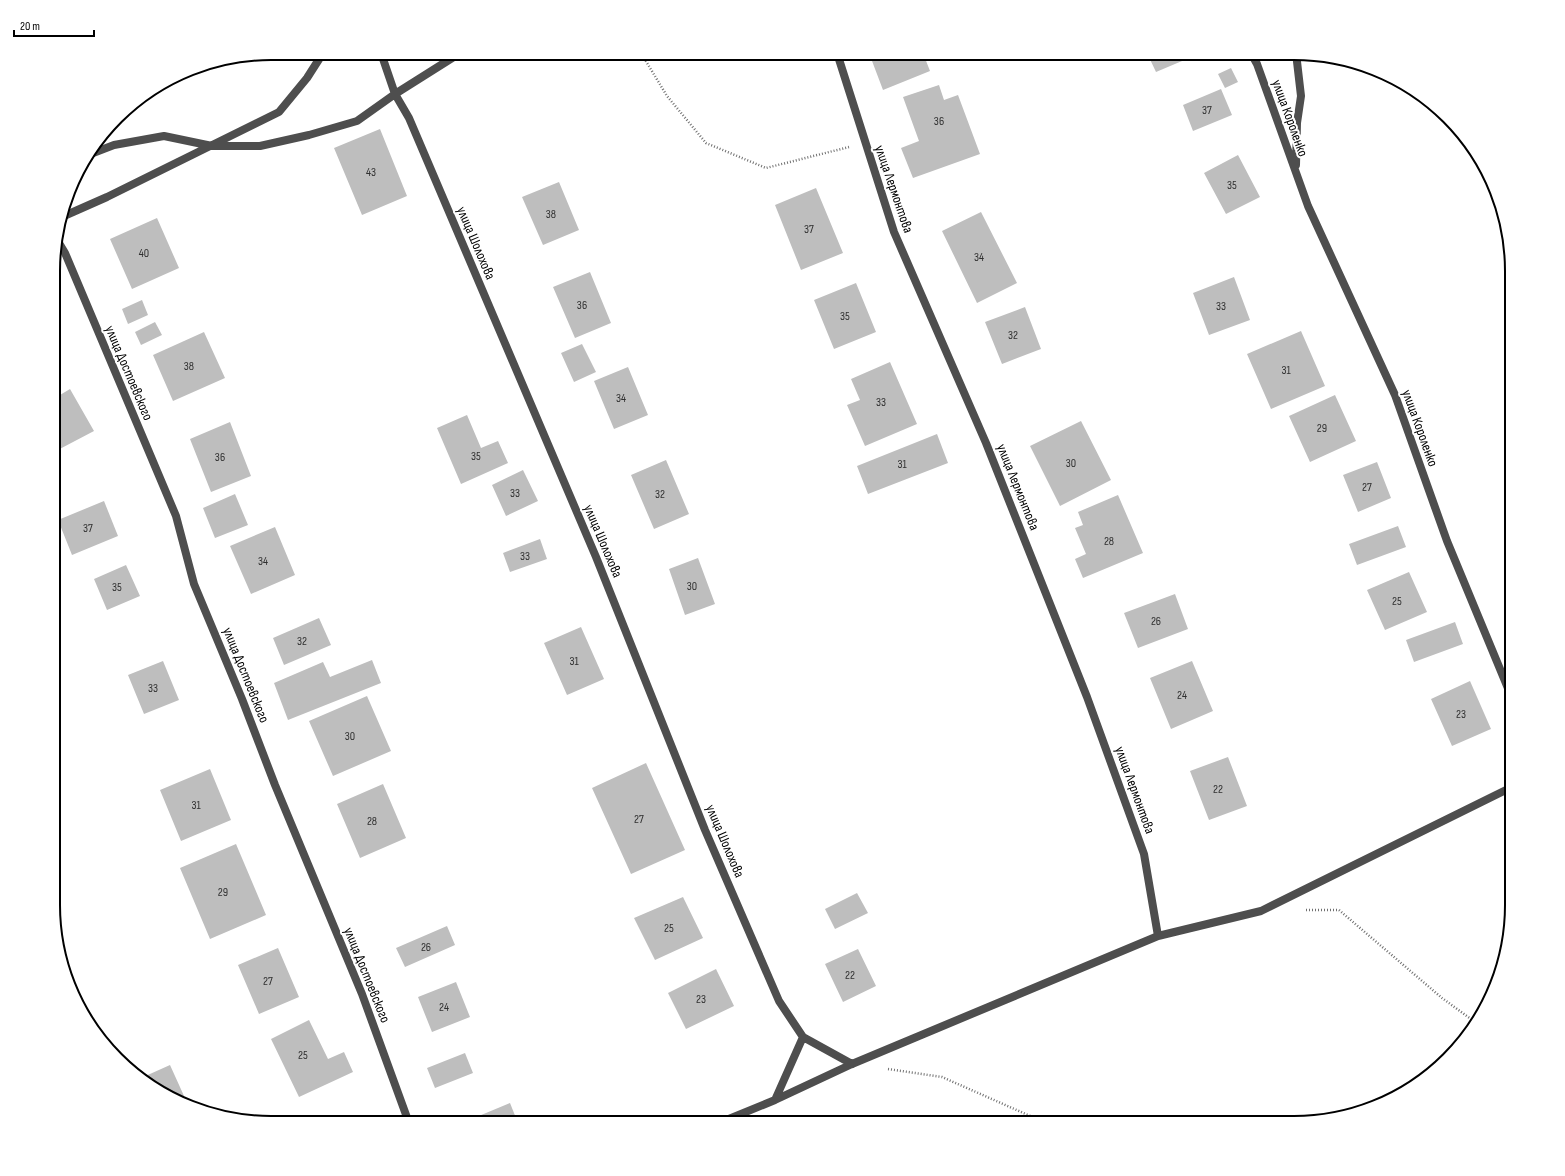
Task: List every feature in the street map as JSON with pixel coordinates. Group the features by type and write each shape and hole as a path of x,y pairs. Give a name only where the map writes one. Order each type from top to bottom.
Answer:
{"street":[{"path":"68,214 107,197 279,112 307,78 319,60"},
{"name":"улица Шолохова","path":"383,60 395,94 412,125 596,557 705,830 779,1001 803,1037"},
{"path":"98,151 114,145 164,136 212,146 260,146 309,135 357,121 395,94 449,60"},
{"name":"улица Лермонтова","path":"838,60 894,232 986,443 1090,704 1144,854 1158,936"},
{"name":"улица Короленко","path":"1255,60 1308,206 1394,395 1447,541 1505,681"},
{"name":"улица Короленко","path":"1295,170 1297,123 1301,96 1297,60"},
{"name":"улица Достоевского","path":"61,248 176,516 194,584 242,699 275,785 362,994 406,1116"},
{"path":"736,1116 775,1100 852,1064 1158,936 1261,911 1505,791"},
{"path":"775,1100 803,1037 852,1064"}],"path":[{"path":"645,60 667,96 706,143 766,168 865,143"},
{"path":"1300,910 1340,910 1442,998 1471,1019"},
{"path":"882,1068 942,1077 1030,1116"}],"building":[{"path":"872,60 926,60 930,71 883,90"},
{"path":"1150,60 1184,60 1156,72"},
{"path":"1231,68 1238,82 1225,88 1218,74"},
{"path":"939,85 944,100 958,95 980,154 913,178 901,148 919,141 903,97"},
{"path":"1221,89 1232,115 1193,131 1183,105"},
{"path":"380,129 407,196 362,215 334,148"},
{"path":"1238,155 1260,197 1226,214 1204,173"},
{"path":"559,182 579,230 543,245 522,197"},
{"path":"816,188 843,253 801,270 775,205"},
{"path":"981,212 1017,283 977,303 942,231"},
{"path":"157,218 179,268 132,289 110,239"},
{"path":"590,272 611,323 575,338 553,287"},
{"path":"1234,277 1250,320 1209,335 1193,293"},
{"path":"856,283 876,332 834,349 814,300"},
{"path":"142,300 148,315 128,324 122,309"},
{"path":"1025,307 1041,349 1002,364 985,322"},
{"path":"155,322 162,335 141,345 135,332"},
{"path":"1301,331 1325,386 1271,409 1247,354"},
{"path":"204,332 225,378 173,401 153,355"},
{"path":"582,344 596,372 574,382 561,353"},
{"path":"890,362 917,424 865,446 847,405 860,400 851,379"},
{"path":"628,367 648,415 614,429 594,381"},
{"path":"70,389 94,431 60,449 60,395"},
{"path":"1335,395 1356,441 1310,462 1289,416"},
{"path":"467,415 481,448 498,441 508,463 461,484 437,428"},
{"path":"1081,421 1111,480 1060,506 1030,446"},
{"path":"230,422 251,476 211,492 190,439"},
{"path":"937,434 948,463 868,494 857,466"},
{"path":"666,460 689,514 654,529 631,475"},
{"path":"1377,462 1391,498 1358,512 1343,475"},
{"path":"523,470 538,501 506,516 492,485"},
{"path":"235,494 248,525 215,538 203,508"},
{"path":"1118,495 1143,553 1083,578 1075,559 1086,554 1075,528 1083,525 1078,512"},
{"path":"104,501 118,536 72,555 60,525 60,519"},
{"path":"1398,526 1406,547 1357,565 1349,544"},
{"path":"275,527 295,575 251,594 230,546"},
{"path":"540,539 547,559 510,572 503,553"},
{"path":"698,558 715,604 685,615 669,569"},
{"path":"126,565 140,596 107,610 94,579"},
{"path":"1409,572 1427,612 1385,630 1367,590"},
{"path":"1175,594 1188,629 1138,648 1124,613"},
{"path":"319,618 331,645 284,665 273,638"},
{"path":"1455,622 1463,644 1414,662 1406,640"},
{"path":"581,627 604,679 567,695 544,643"},
{"path":"372,660 381,683 288,720 274,683 323,662 330,677"},
{"path":"163,661 179,700 144,714 128,675"},
{"path":"1192,661 1213,711 1171,729 1150,678"},
{"path":"1470,681 1491,729 1452,746 1431,699"},
{"path":"367,696 391,751 333,776 309,721"},
{"path":"1228,757 1247,806 1209,820 1190,771"},
{"path":"646,763 685,850 631,874 592,788"},
{"path":"210,769 231,820 181,841 160,790"},
{"path":"383,784 406,838 360,858 337,804"},
{"path":"236,844 266,915 210,939 180,868"},
{"path":"857,893 868,913 835,929 825,909"},
{"path":"683,897 703,938 655,960 634,918"},
{"path":"447,926 455,945 405,967 396,948"},
{"path":"278,948 299,997 259,1014 238,965"},
{"path":"858,949 876,986 843,1002 825,964"},
{"path":"716,969 734,1006 686,1029 668,993"},
{"path":"456,982 470,1017 432,1032 418,997"},
{"path":"309,1020 328,1059 344,1052 353,1072 299,1097 271,1039"},
{"path":"465,1053 473,1073 435,1088 427,1068"},
{"path":"170,1065 185,1097 166,1088 147,1075"},
{"path":"510,1103 515,1116 479,1116"}]}
